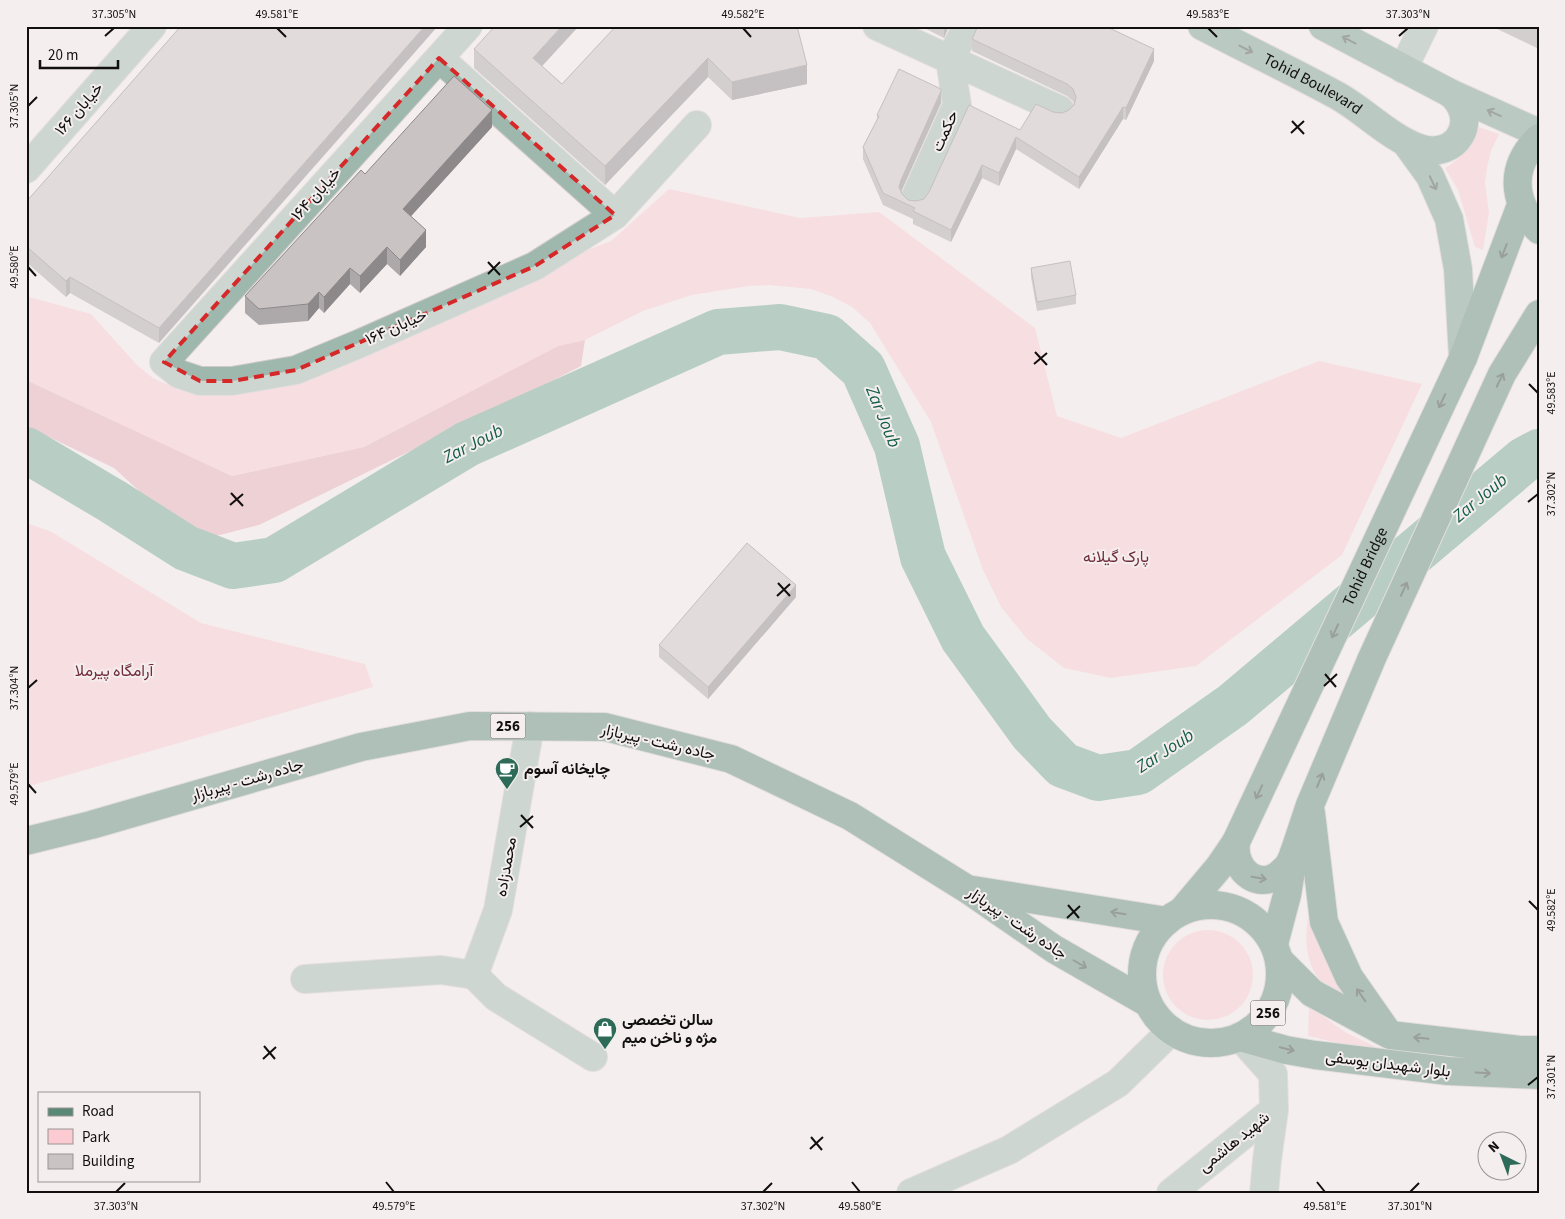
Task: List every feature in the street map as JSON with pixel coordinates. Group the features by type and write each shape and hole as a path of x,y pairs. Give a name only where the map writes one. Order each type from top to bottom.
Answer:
{"main road":[{"name":"Tohid Boulevard","path":"1202,26 1340,97 1413,146"},
{"path":"1323,26 1450,93 1539,133"},
{"path":"1413,146 1430,151 1439,151 1448,148 1461,134 1464,126 1462,107 1450,93"},
{"path":"1539,138 1522,159 1518,174 1517,190 1521,205 1528,219 1539,230"},
{"path":"1413,146 1430,176 1449,219 1458,269 1463,358"},
{"name":"Tohid Bridge","path":"1174,916 1219,867 1236,842 1463,358 1521,205"},
{"path":"1277,953 1294,853 1310,805 1383,633 1502,374 1539,314"},
{"name":"جاده رشت - پیربازار","path":"26,841 91,825 361,747 470,726 604,727 731,760 850,816 967,889 1054,949 1148,1003"},
{"path":"1310,805 1324,922 1349,977 1390,1035"},
{"path":"1236,842 1236,860 1246,874 1254,878 1270,879 1278,875 1285,870 1294,853"},
{"path":"967,889 1174,916"},
{"name":"256","path":"1217,904 1235,908 1251,917 1264,929 1277,953 1280,980 1276,998 1268,1013 1256,1027 1240,1036 1223,1042 1205,1043 1187,1039 1171,1031 1158,1019 1148,1003 1142,986 1142,968 1146,950 1154,934 1174,916 1199,905 1217,904"},
{"name":"بلوار شهیدان یوسفی","path":"1277,953 1312,993 1390,1035 1520,1050 1539,1050"},
{"name":"بلوار شهیدان یوسفی","path":"1240,1036 1286,1050 1324,1057 1448,1071 1539,1075"}],"street":[{"name":"خیابان ۱۶۶","path":"26,170 152,26"},
{"name":"۱۶۴ خیابان","path":"164,362 468,26"},
{"path":"877,26 1060,110"},
{"path":"950,60 967,26"},
{"path":"1403,69 1424,26"},
{"path":"439,58 615,215"},
{"name":"حکمت","path":"915,198 957,105 950,60"},
{"name":"خیابان ۱۶۴","path":"164,362 179,374 200,381 232,381 296,370 535,266 615,215 698,124"},
{"name":"محمدزاده","path":"474,975 498,910 530,726"},
{"path":"304,979 441,970 474,975 496,997 593,1057"},
{"path":"911,1193 1008,1150 1118,1083 1171,1031"},
{"path":"1240,1036 1273,1074 1274,1110 1264,1193"},
{"name":"شهید هاشمی","path":"1171,1193 1274,1110"}],"highlighted area":[{"path":"439,58 615,215 535,266 296,370 232,381 200,381 164,362"}],"green space":[{"path":"1479,127 1499,134 1491,151 1487,168 1485,183 1489,213 1483,250 1475,247 1458,190 1445,168 1466,151"},
{"name":"پارک گیلانه","path":"669,189 800,218 879,212 1035,328 1057,416 1121,438 1319,361 1422,384 1342,555 1196,666 1111,678 1064,668 1027,639 1001,607 983,570 931,422 870,323 852,307 833,297 811,289 769,285 749,286 692,295 643,311 585,340 558,346 364,447 232,476 26,380 26,296 91,314 137,365 153,378 175,388 216,390 611,241"},
{"name":"آرامگاه پیرملا","path":"26,523 50,531 201,623 365,664 373,687 26,787"},
{"path":"1309,913 1356,1006 1323,985 1317,976 1312,966 1307,946 1306,935"},
{"path":"1199,930 1217,930 1233,937 1246,950 1253,966 1253,984 1246,1000 1233,1013 1217,1020 1199,1020 1183,1013 1170,1000 1163,984 1163,966 1170,950 1183,937"},
{"path":"1309,1006 1345,1032 1395,1056 1308,1036"}],"shaded area":[{"path":"585,340 581,366 259,525 208,538 161,511 114,468 26,426 26,380 232,476 364,447 558,346"}],"building":[{"path":"181,26 425,26 159,328 70,277 66,281 26,246 26,202"},
{"path":"495,26 562,26 533,58 562,84 616,26 797,26 807,65 732,82 708,58 605,166 474,49"},
{"path":"978,26 1105,26 1154,49 1126,108 1123,107 1079,177 1016,137 999,173 982,165 951,230 913,211 915,208 883,193 863,147 879,116 877,115 899,69 941,89 901,180 899,187 902,194 908,200 924,199 929,192 969,105 1020,130 1036,104 1053,112 1062,113 1074,105 1076,97 1073,89 1067,84 972,39"},
{"path":"454,76 492,110 403,209 426,230 400,260 387,247 360,276 350,268 324,297 319,292 308,304 259,309 245,296 361,170 365,174"},
{"path":"1070,261 1076,295 1037,302 1031,268"},
{"path":"747,543 796,585 708,687 659,645"}],"waterway":[{"name":"Zar Joub","path":"26,450 186,548 233,566 274,560 467,444 718,332 780,327 827,337 863,369 897,446 923,557 963,638 1032,733 1063,765 1098,778 1138,772 1233,705 1524,460 1539,452"}],"place":[{"name":"چایخانه آسوم","path":"507,790"},
{"name":"سالن تخصصی مژه و ناخن میم","path":"605,1050"}]}
